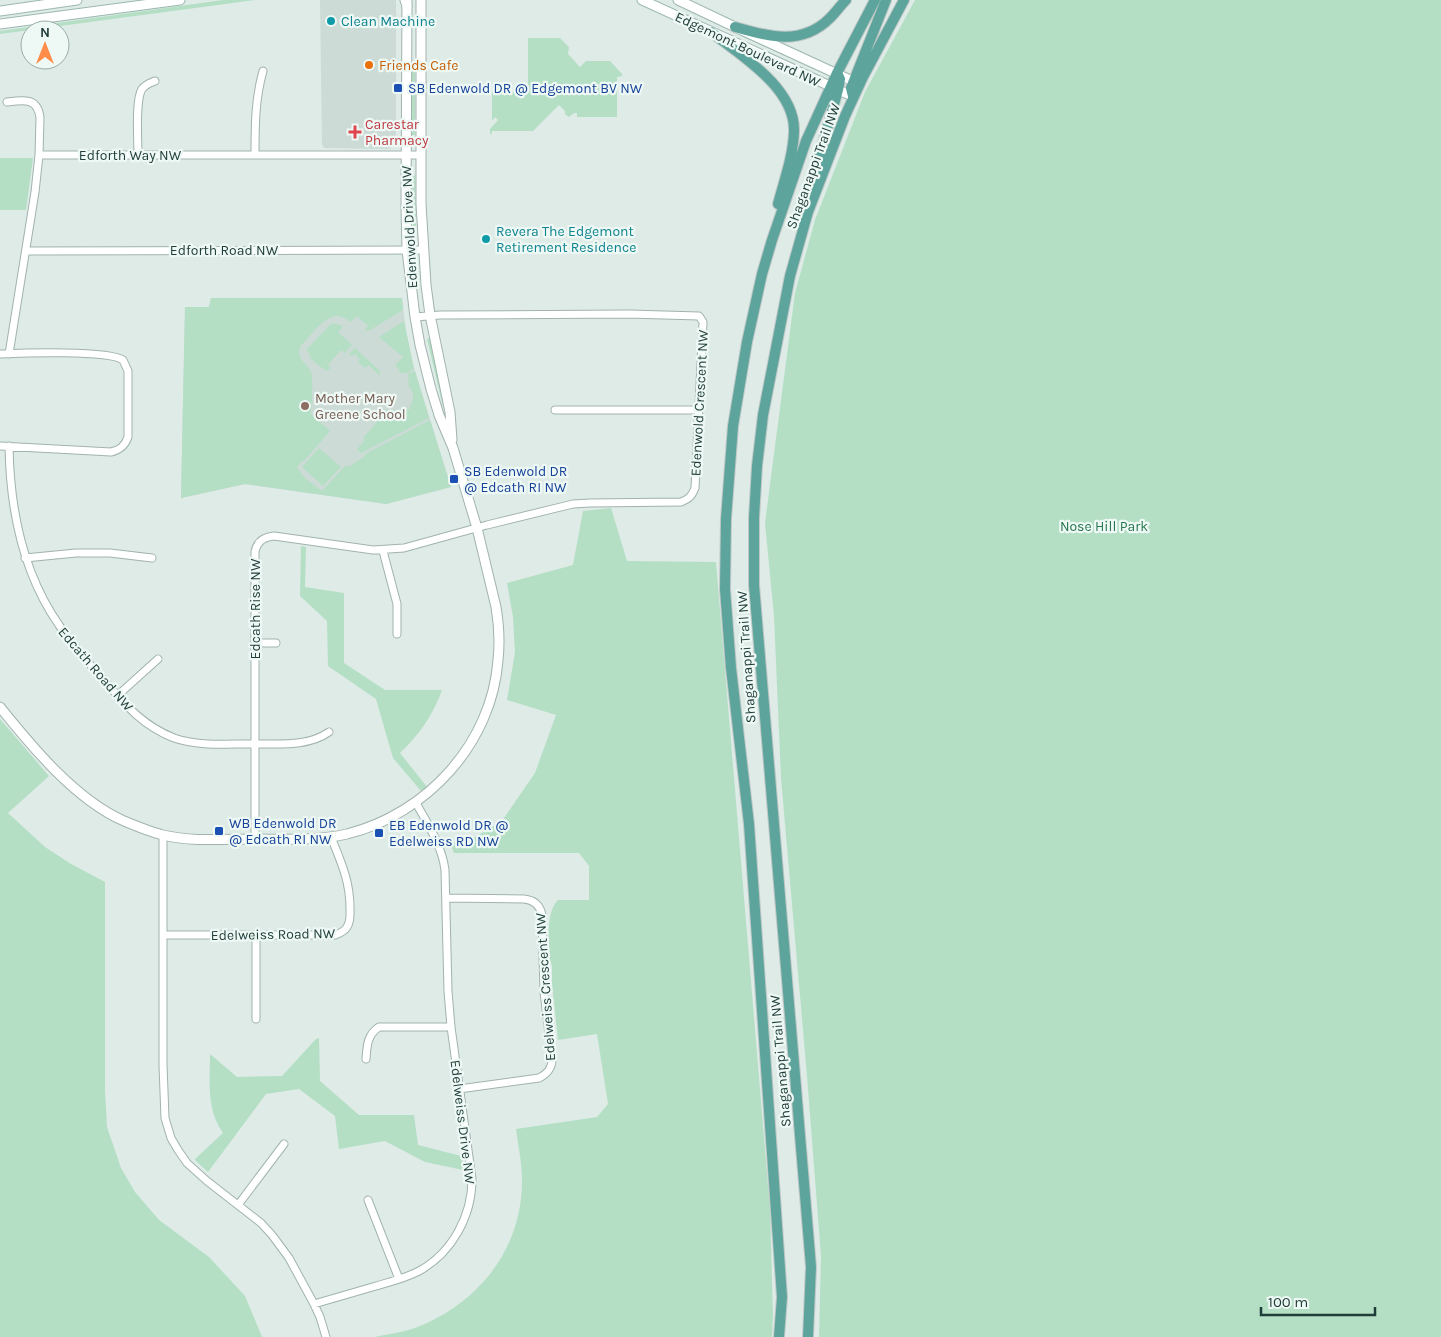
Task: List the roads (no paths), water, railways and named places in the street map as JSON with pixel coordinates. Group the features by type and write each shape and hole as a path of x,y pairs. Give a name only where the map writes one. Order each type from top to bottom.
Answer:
{"main road":[{"path":"735,28 766,36 786,37 800,35 814,29 829,19 846,0"},
{"name":"Shaganappi Trail NW","path":"779,1337 782,1297 749,824 731,668 725,589 726,519 733,426 746,342 762,274 806,141 834,88 837,73 875,0"},
{"path":"856,82 886,0"},
{"name":"Shaganappi Trail NW","path":"808,1337 812,1267 754,585 757,466 763,415 790,276 808,212 854,97 856,82 904,0"},
{"path":"711,32 773,83 784,96 792,112 794,130 792,150 770,231 772,240"},
{"path":"808,212 808,195 834,88"}],"street":[{"path":"0,11 77,0"},
{"path":"0,24 180,0"},
{"name":"Edenwold Drive NW","path":"421,0 421,204 423,250 430,315 450,412 453,448"},
{"name":"Edgemont Boulevard NW","path":"642,0 854,97"},
{"name":"Edgemont Boulevard NW","path":"678,0 735,28 856,82"},
{"name":"Edenwold Drive NW","path":"0,707 51,765 85,797 103,810 123,820 163,835 198,839 312,839 361,830 396,815 416,803 440,781 468,748 486,712 494,683 498,661 498,620 477,528 453,448 439,415 431,389 415,317 407,250 406,2"},
{"path":"255,155 255,106 262,71"},
{"path":"138,155 138,99 144,87 155,81"},
{"path":"7,102 24,100 32,102 40,112 39,155 35,192 9,354"},
{"name":"Edforth Way NW","path":"39,155 421,155"},
{"name":"Edforth Road NW","path":"26,251 423,250"},
{"name":"Edenwold Crescent NW","path":"415,317 430,315 630,314 699,316 703,322 695,488 692,495 681,502 590,502 573,504 477,528"},
{"path":"0,354 116,356 123,360 128,371 128,438 118,451 0,446"},
{"path":"555,410 698,410"},
{"name":"Edcath Road NW","path":"9,446 11,490 18,534 25,558 40,592 58,624 77,650 117,696 141,720 152,728 174,738 199,743 301,743 322,737 329,732"},
{"name":"Edcath Rise NW","path":"255,839 256,547 262,539 274,536 383,551 404,548 477,528"},
{"path":"383,551 397,604 397,634"},
{"path":"25,558 56,554 110,553 152,558"},
{"path":"256,643 276,643"},
{"path":"117,696 158,659"},
{"name":"Edelweiss Drive NW","path":"314,1304 418,1272 437,1258 458,1233 471,1200 472,1179 451,1027 444,859 416,803"},
{"path":"163,835 163,1065 165,1118 171,1138 187,1162 207,1181 261,1223 281,1246 314,1304 326,1337"},
{"name":"Edelweiss Road NW","path":"163,935 334,935 342,932 348,926 350,916 350,892 331,837"},
{"name":"Edelweiss Crescent NW","path":"446,898 530,900 538,906 542,915 544,992 552,1065 549,1071 539,1078 460,1089"},
{"path":"256,935 256,1019"},
{"path":"366,1059 368,1038 371,1033 380,1027 451,1027"},
{"path":"238,1205 284,1144"},
{"path":"368,1200 399,1279"}],"place":[{"name":"Clean Machine","path":"331,21"},
{"name":"Friends Cafe","path":"369,65"},
{"name":"SB Edenwold DR @ Edgemont BV NW","path":"398,88"},
{"name":"Carestar Pharmacy","path":"355,132"},
{"name":"Revera The Edgemont Retirement Residence","path":"486,239"},
{"name":"Mother Mary Greene School","path":"305,406"},
{"name":"SB Edenwold DR @ Edcath RI NW","path":"454,479"},
{"name":"WB Edenwold DR @ Edcath RI NW","path":"219,831"},
{"name":"EB Edenwold DR @ Edelweiss RD NW","path":"379,833"}],"park label":[{"name":"Nose Hill Park","path":"1104,526"}]}
